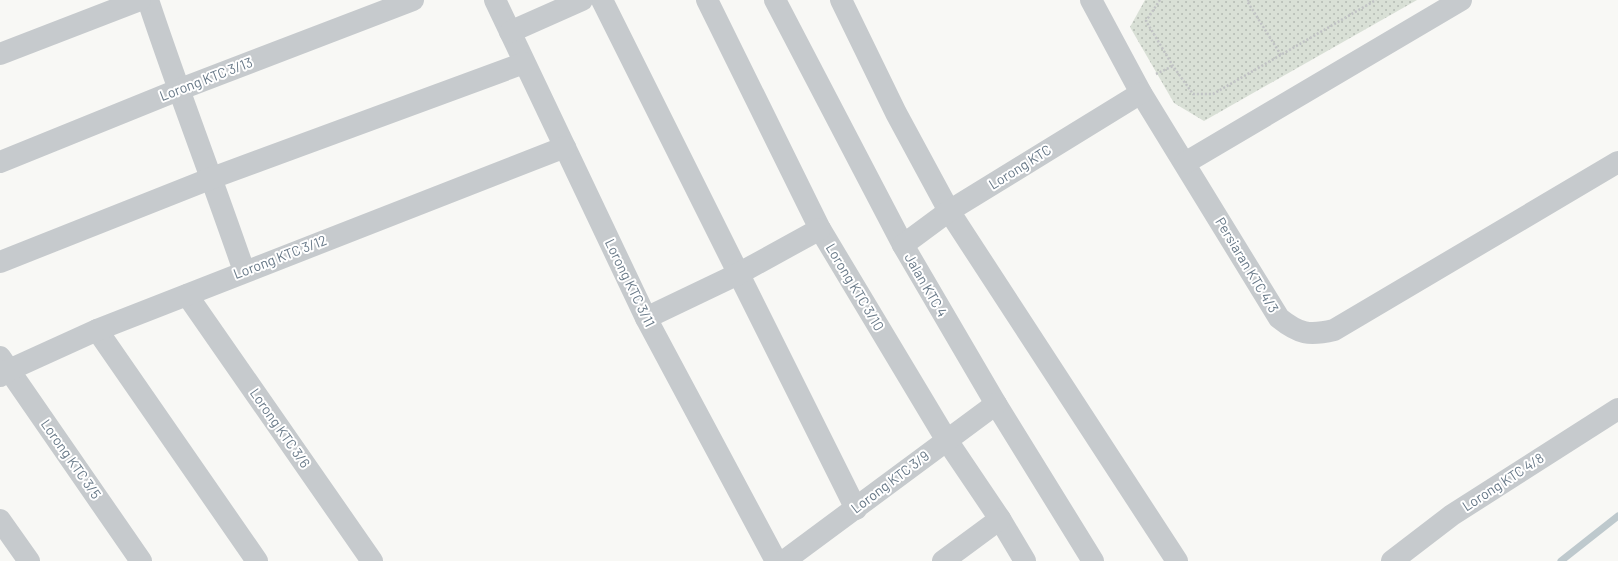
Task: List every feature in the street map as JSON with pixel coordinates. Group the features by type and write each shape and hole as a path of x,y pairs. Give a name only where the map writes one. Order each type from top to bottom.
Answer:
{"street":[{"path":"0,54 140,0"},
{"path":"148,0 178,90 212,178 244,271"},
{"name":"Lorong KTC 3/13","path":"0,162 178,90 413,0"},
{"name":"Lorong KTC 3/11","path":"495,0 646,318 776,561"},
{"path":"510,32 582,0"},
{"path":"602,0 856,509"},
{"name":"Lorong KTC 3/10","path":"707,0 820,229 946,439 1000,519 1025,561"},
{"name":"Jalan KTC 4","path":"776,0 902,245 996,404 1093,561"},
{"path":"841,0 896,113 949,211 1178,561"},
{"path":"1185,163 1461,0"},
{"name":"Persiaran KTC 4/3","path":"1096,2 1141,93 1279,318 1294,329 1317,334 1334,330 1618,162"},
{"path":"0,262 212,178 524,62"},
{"name":"Lorong KTC","path":"902,245 949,211 1141,93"},
{"name":"Lorong KTC 3/12","path":"3,368 244,271 565,147"},
{"path":"646,318 738,274 820,229"},
{"name":"Lorong KTC 3/6","path":"187,295 372,561"},
{"path":"97,330 258,561"},
{"name":"Lorong KTC 3/5","path":"3,368 141,561"},
{"name":"Lorong KTC 3/9","path":"784,561 856,509 946,439 996,404"},
{"name":"Lorong KTC 4/8","path":"1392,561 1452,515 1618,409"},
{"path":"943,561 1000,519"},
{"path":"0,520 29,561"}],"path":[{"path":"1160,0 1146,21 1173,66 1193,94 1213,94 1376,0"},
{"path":"1249,0 1247,1 1281,55"}],"shaded area":[{"path":"1145,0 1417,0 1204,121 1174,103 1130,27"}],"waterway":[{"path":"1561,561 1618,516"}]}
